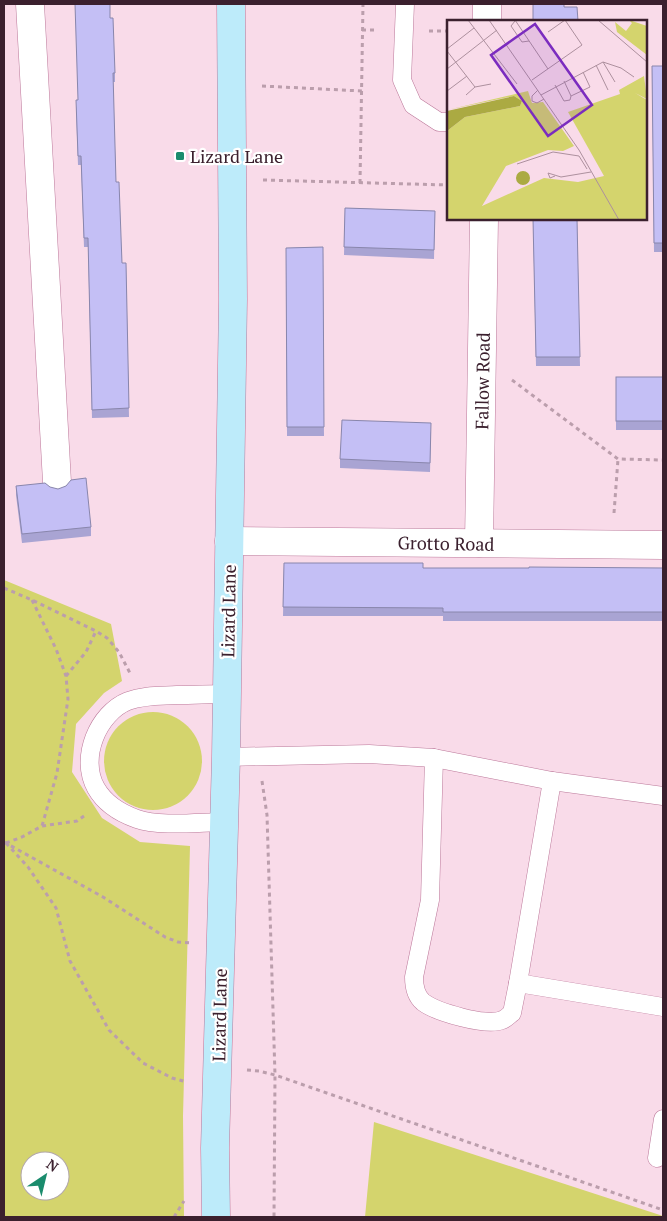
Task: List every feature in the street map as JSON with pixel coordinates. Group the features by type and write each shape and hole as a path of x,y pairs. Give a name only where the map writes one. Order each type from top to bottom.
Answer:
{"street":[{"path":"30,4 57,482"},
{"name":"Lizard Lane","path":"216,1217 233,299 231,4"},
{"path":"487,4 487,20"},
{"name":"Fallow Road","path":"479,543 484,220"},
{"name":"Grotto Road","path":"229,540 663,545"}],"lane":[{"path":"405,4 402,80 413,105 439,122 447,122"},
{"path":"224,822 159,823 139,820 118,811 104,800 95,786 90,771 90,753 95,736 103,721 115,708 128,701 142,697 227,694"},
{"path":"226,757 369,754 434,758 552,781 663,796"},
{"path":"434,758 430,900 414,977 414,986 422,1001 435,1008 481,1022 502,1020 512,1013 552,781"},
{"path":"518,983 663,1007"},
{"path":"657,1158 663,1119"}],"path":[{"path":"360,183 363,4"},
{"path":"232,84 362,91"},
{"path":"233,179 447,185"},
{"path":"482,357 618,458 663,460"},
{"path":"612,545 618,458"},
{"path":"4,588 96,630 107,638 119,652 142,697"},
{"path":"32,600 56,649 66,676 68,699 57,773 42,826"},
{"path":"66,676 86,652 96,630"},
{"path":"258,756 267,816 275,1075 274,1217"},
{"path":"5,842 22,837 42,826 77,821 104,800"},
{"path":"5,842 103,897 165,938 178,942 221,945"},
{"path":"5,842 28,867 56,908 70,961 109,1030 143,1063 172,1078 217,1091"},
{"path":"275,1075 663,1210"}],"shaded area":[{"path":"4,580 111,624 122,681 104,693 76,724 72,772 102,818 140,842 190,846 183,1116 184,1217 4,1217"},
{"path":"153,712 172,716 187,727 198,742 202,761 198,780 187,795 172,806 153,810 134,806 119,795 108,780 104,761 108,742 119,727 134,716"},
{"path":"374,1122 663,1216 663,1217 365,1217"}],"building":[{"path":"75,4 110,4 110,18 113,18 116,182 119,182 122,263 126,263 129,408 92,410 88,238 84,238 81,156 78,156"},
{"path":"533,4 564,4 564,7 577,7 578,20 533,20"},
{"path":"652,66 663,66 663,243 654,243"},
{"path":"345,208 435,211 434,250 344,247"},
{"path":"533,220 577,220 580,357 536,357"},
{"path":"323,247 324,427 287,427 286,248"},
{"path":"616,377 663,377 663,421 616,421"},
{"path":"342,420 431,423 430,463 340,459"},
{"path":"86,478 91,527 22,534 16,486 45,483 50,487 58,489 66,486 71,480"},
{"path":"284,563 423,563 423,568 663,568 663,612 443,612 443,608 283,607"}],"place":[{"name":"Lizard Lane","path":"180,156"}]}
